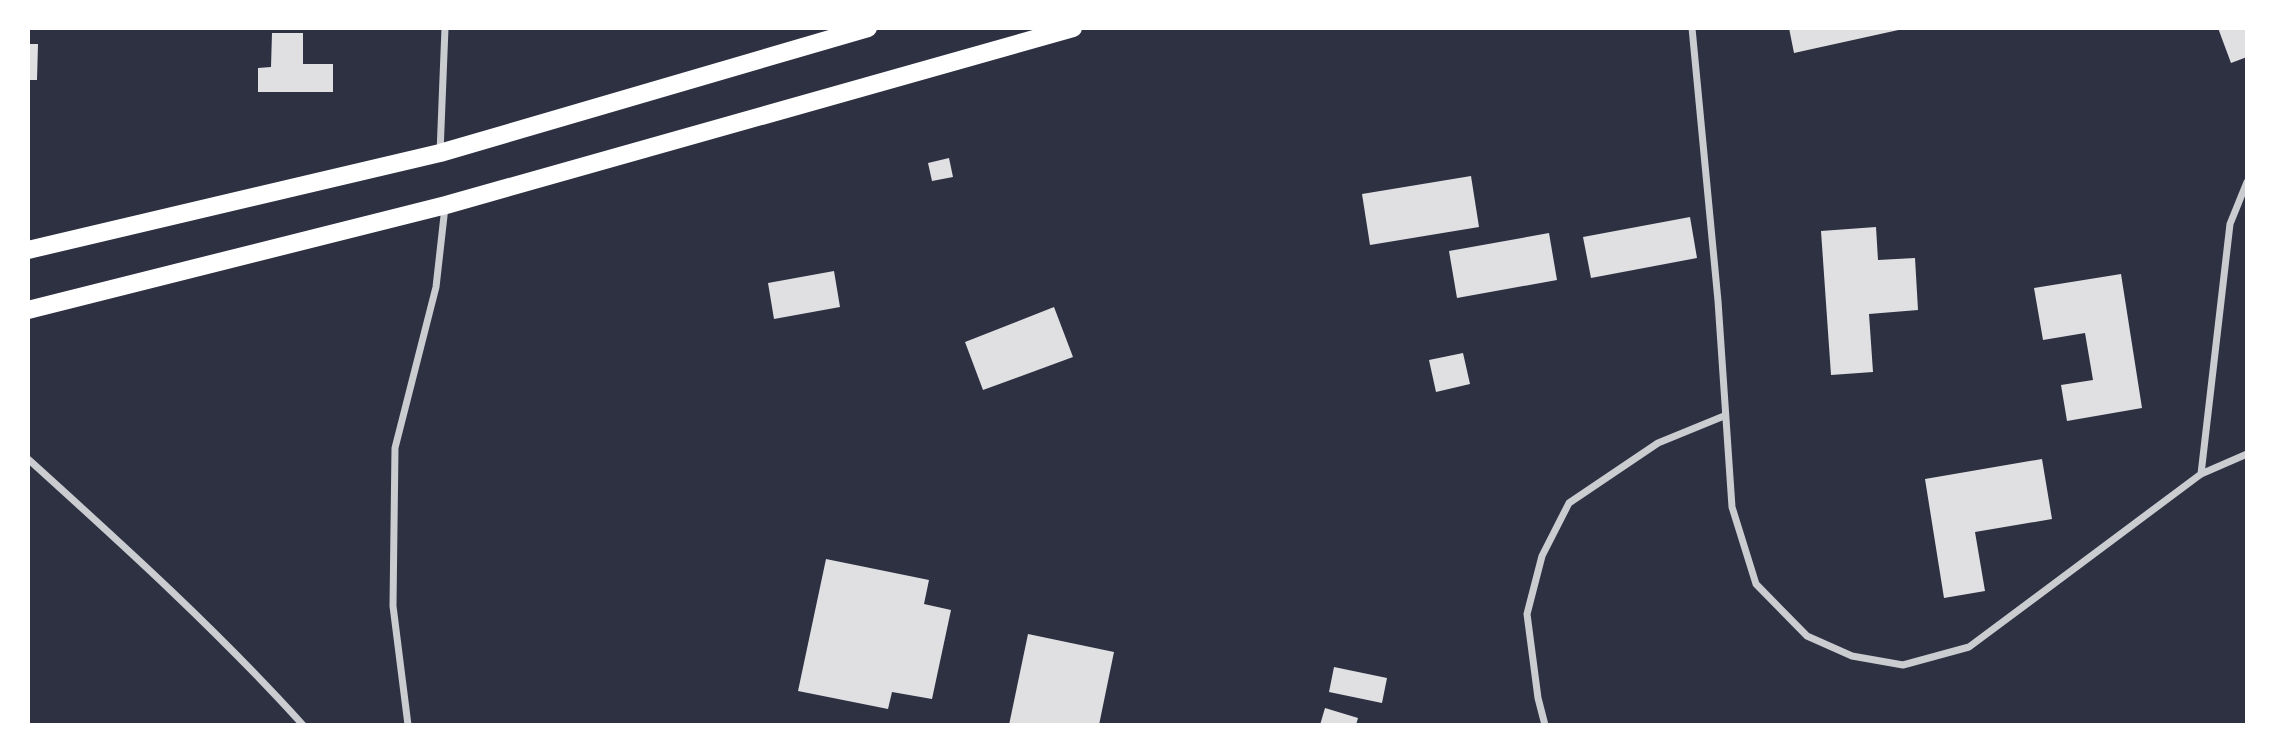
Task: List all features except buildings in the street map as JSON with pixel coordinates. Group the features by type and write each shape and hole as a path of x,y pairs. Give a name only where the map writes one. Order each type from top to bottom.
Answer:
{"main road":[{"path":"28,250 440,153 868,28"},
{"path":"28,310 446,205 1073,28"}],"street":[{"path":"440,153 445,28"},
{"path":"1692,28 1717,301 1732,507 1756,584 1807,636 1852,656 1903,666 1969,647 2201,474 2247,454"},
{"path":"2201,474 2230,225 2247,182"},
{"path":"408,725 393,606 395,448 436,287 446,205"},
{"path":"1545,725 1538,698 1527,614 1542,556 1569,503 1658,443 1724,415"},
{"path":"28,459 153,572 244,660 303,725"}]}
